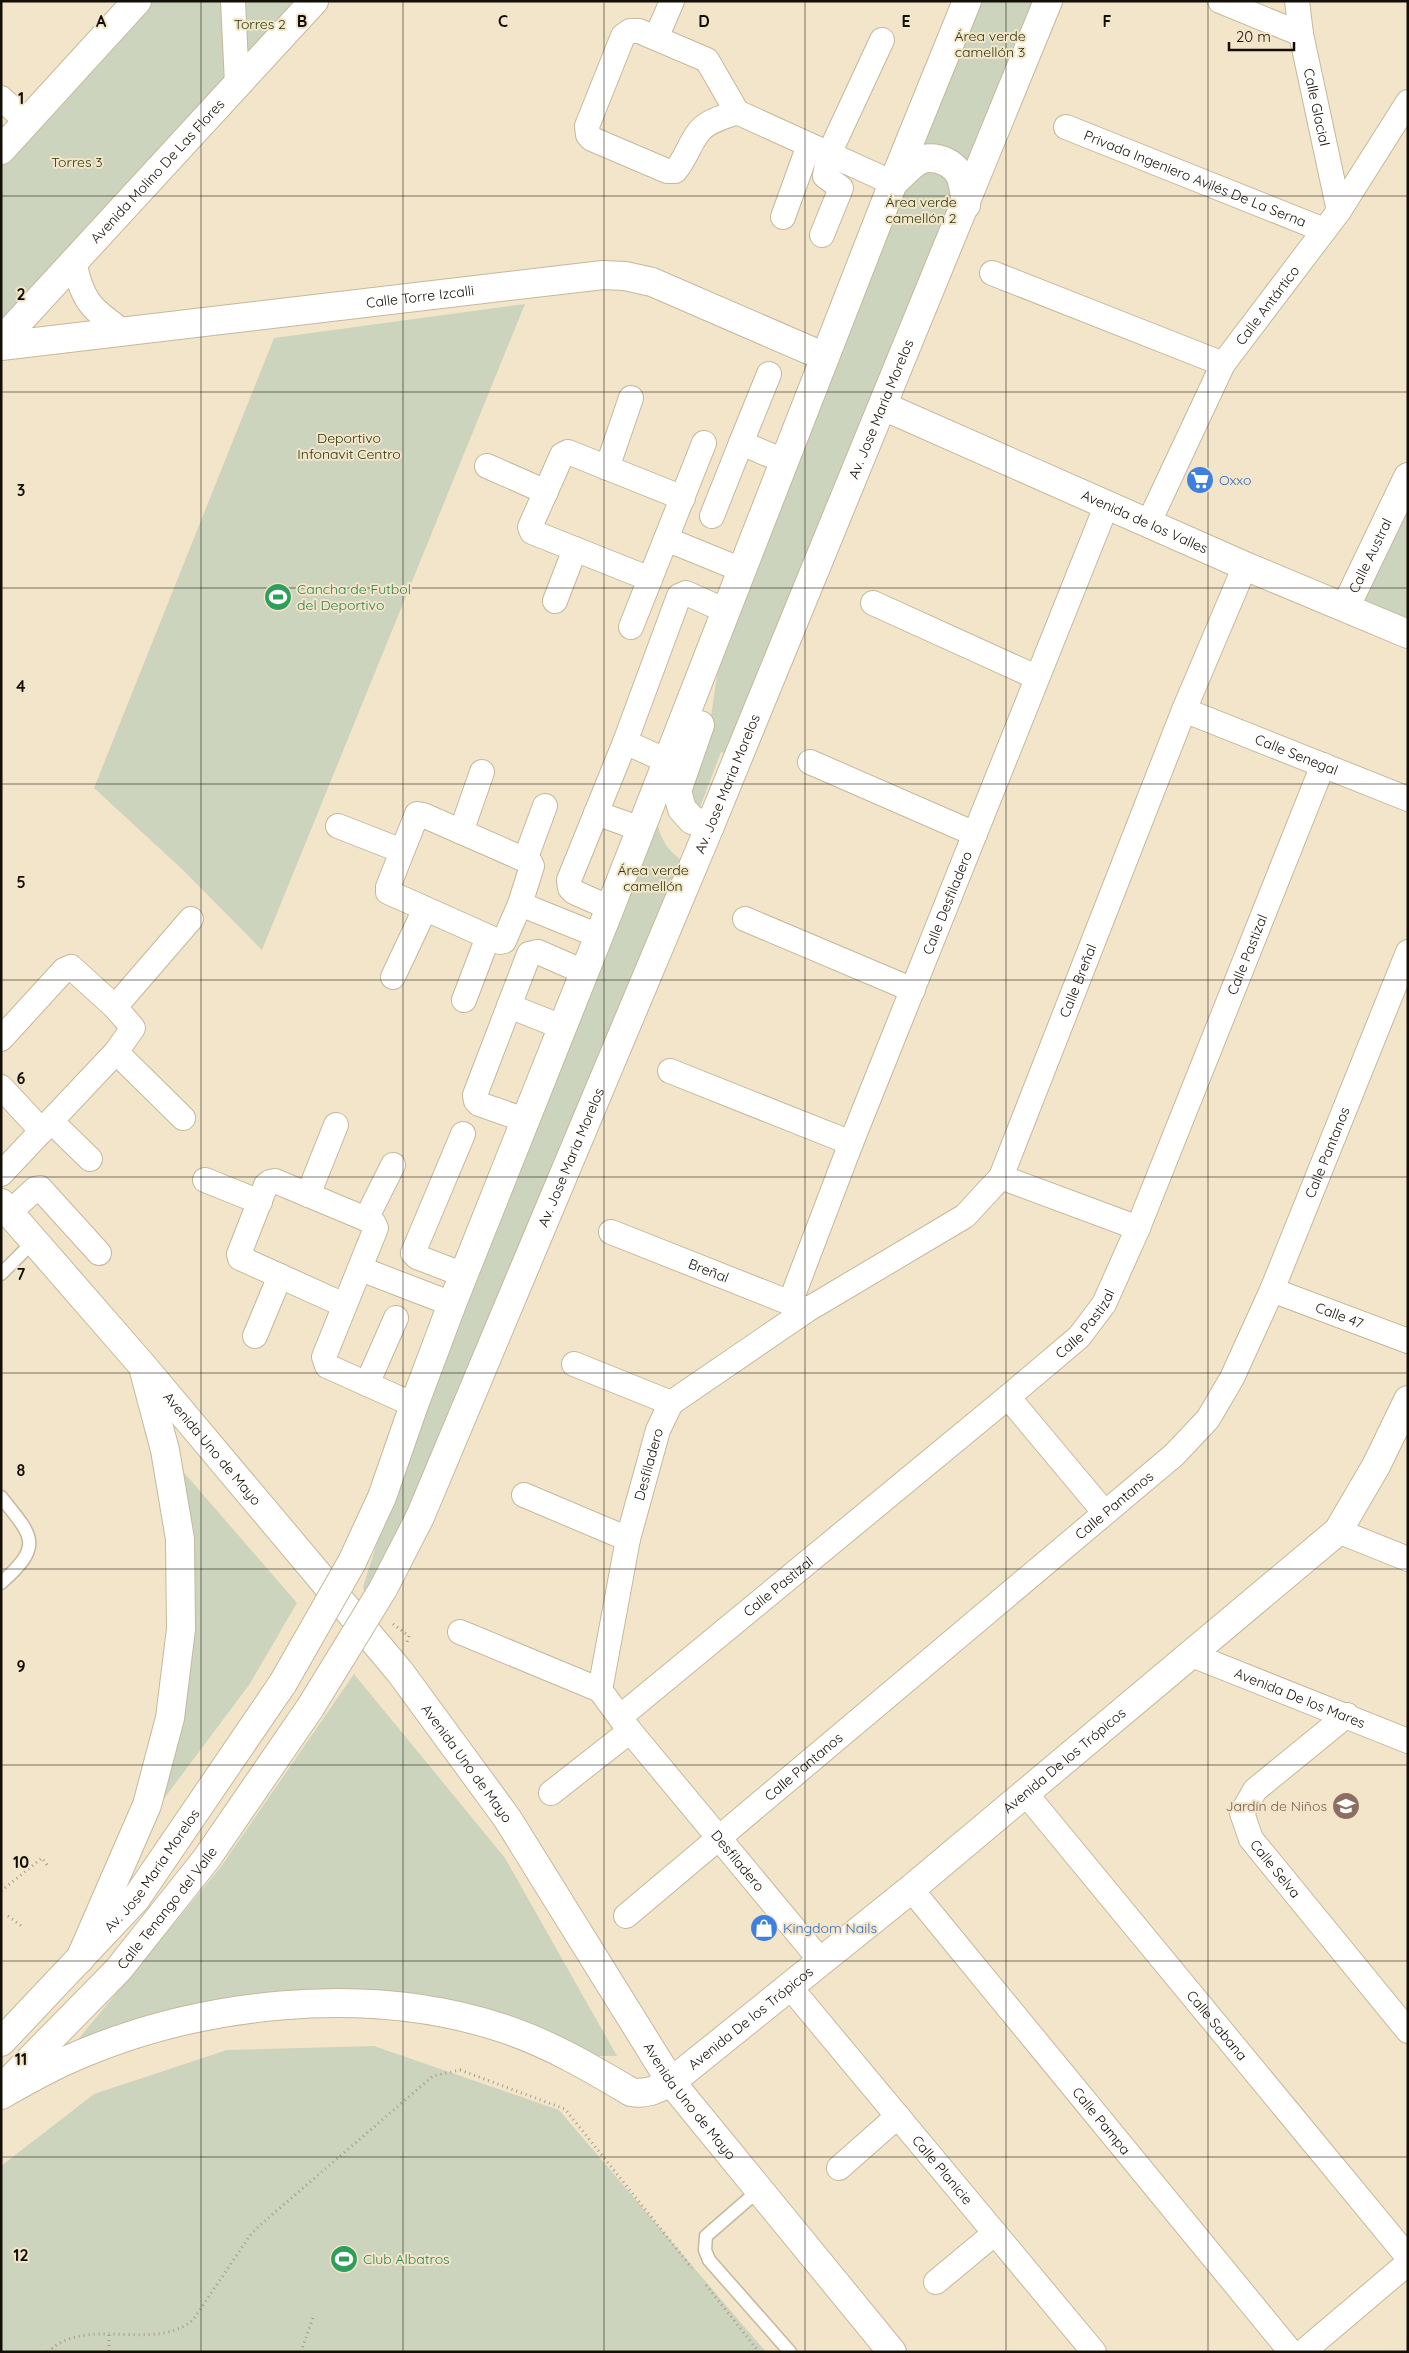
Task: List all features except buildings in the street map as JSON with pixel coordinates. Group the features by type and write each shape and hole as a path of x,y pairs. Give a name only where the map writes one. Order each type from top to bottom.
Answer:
{"main road":[{"path":"1,150 137,1"},
{"name":"Avenida Molino De Las Flores","path":"1,341 314,1"},
{"path":"414,1405 452,1304 641,830 893,183 967,1"},
{"name":"Av. Jose Maria Morelos","path":"310,1708 383,1589 424,1508 710,826 1048,1"},
{"path":"893,183 916,162 932,157 943,160 953,167 962,179 966,205"},
{"name":"Calle Torre Izcalli","path":"1,346 610,276 625,276 652,282 825,357"},
{"name":"Avenida de los Valles","path":"883,406 1245,566 1346,606 1408,634"},
{"name":"Calle Austral","path":"1346,606 1408,477"},
{"path":"708,655 706,709 677,791 682,808 692,820 710,826"},
{"name":"Avenida Uno de Mayo","path":"4,1209 142,1365 400,1672 508,1818 671,2082 892,2352"},
{"path":"80,1959 147,1805 170,1718 181,1629 180,1539 165,1450 142,1365"},
{"name":"Avenida De los Trópicos","path":"1,2094 65,2061 139,2034 177,2024 267,2008 344,2003 409,2007 457,2016 502,2028 561,2052 631,2092 642,2094 653,2091 671,2082 911,1889 1338,1531 1376,1466 1408,1400"},
{"name":"Av. Jose Maria Morelos","path":"1,2042 135,1900 283,1683 352,1562 382,1497 414,1405"},
{"name":"Calle Tenango del Valle","path":"1,2089 124,1963 207,1858 310,1708"}],"street":[{"path":"233,1 237,84"},
{"path":"656,38 672,1"},
{"path":"1220,1 1302,34"},
{"name":"Calle Glacial","path":"1297,1 1302,34 1339,211"},
{"path":"737,112 712,121 699,131 680,165 674,171 667,171 592,139 588,135 587,126 623,36 630,30 639,31 708,60 737,112 893,183"},
{"path":"783,217 819,149 882,40"},
{"path":"1,98 27,122"},
{"name":"Calle Antártico","path":"1149,522 1223,364 1339,211 1408,102"},
{"name":"Privada Ingeniero Avilés De La Serna","path":"1066,127 1324,230"},
{"path":"819,149 825,176 841,188 822,235"},
{"path":"74,261 79,286 87,301 99,315 124,332"},
{"path":"992,273 1223,364"},
{"path":"712,516 769,374"},
{"path":"607,468 631,398"},
{"path":"631,627 704,443"},
{"path":"741,443 784,461"},
{"path":"650,579 530,530 565,452 683,498"},
{"path":"487,466 546,492"},
{"name":"Calle Desfiladero","path":"799,1307 851,1143 914,990 1036,677 1107,504"},
{"path":"666,539 742,570"},
{"path":"555,601 576,549"},
{"name":"Calle Breñal","path":"799,1307 965,1216 1001,1177 1184,710 1245,566"},
{"path":"610,908 570,888 570,880 625,742 679,596 686,593 726,610"},
{"path":"873,603 1036,677"},
{"name":"Calle Senegal","path":"1184,710 1408,800"},
{"path":"625,742 667,761"},
{"path":"810,762 975,834"},
{"name":"Calle Pastizal","path":"551,1793 625,1724 1078,1337 1104,1304 1138,1228 1323,765"},
{"path":"461,832 482,772"},
{"path":"525,860 545,806"},
{"path":"596,813 641,830"},
{"path":"417,814 525,860 532,866 507,938 500,942 388,892 402,851 417,814"},
{"path":"338,826 402,851"},
{"path":"520,904 599,936"},
{"path":"393,977 425,910"},
{"path":"745,919 914,990"},
{"path":"115,1007 191,920"},
{"path":"464,1000 488,937"},
{"path":"525,1120 479,1104 476,1101 475,1095 529,954 538,952 584,972"},
{"name":"Calle Pantanos","path":"626,1916 1174,1455 1208,1419 1232,1378 1272,1290 1408,952"},
{"path":"1,1039 64,970 71,967 115,1007 133,1028 116,1052 1,1174"},
{"path":"509,1006 562,1027"},
{"path":"116,1052 183,1118"},
{"path":"670,1071 851,1143"},
{"path":"1,1087 46,1126 90,1160"},
{"path":"308,1195 336,1125"},
{"path":"463,1134 413,1253 417,1257 464,1276"},
{"path":"366,1219 393,1165"},
{"path":"1001,1177 1138,1228"},
{"path":"205,1180 260,1202"},
{"path":"344,1305 240,1258 239,1254 266,1185 270,1182 275,1182 373,1222 376,1232 344,1305 324,1357 325,1363 327,1366 414,1405"},
{"path":"4,1209 35,1189 40,1188 99,1253"},
{"name":"Breñal","path":"611,1232 799,1307"},
{"path":"361,1269 452,1304"},
{"path":"256,1336 280,1276"},
{"name":"Calle 47","path":"1272,1290 1408,1341"},
{"name":"Desfiladero","path":"799,1307 671,1403 658,1430 628,1539 600,1690 625,1724 720,1836 821,1961"},
{"path":"367,1384 396,1318"},
{"path":"574,1364 671,1403"},
{"path":"1008,1397 1105,1513"},
{"path":"524,1494 628,1539"},
{"path":"1338,1531 1408,1559"},
{"path":"460,1632 600,1690"},
{"name":"Avenida De los Mares","path":"1192,1655 1408,1740"},
{"name":"Calle Selva","path":"1347,1715 1254,1790 1242,1813 1252,1839 1408,2031"},
{"name":"Calle Sabana","path":"1026,1794 1408,2258"},
{"name":"Calle Pampa","path":"911,1889 1291,2352"},
{"name":"Calle Planicie","path":"790,1987 995,2233 1087,2349"},
{"path":"839,2168 898,2116"},
{"path":"936,2282 995,2233"},
{"path":"1303,2352 1408,2263"}],"lane":[{"path":"1,1274 34,1241"},
{"path":"1,1497 26,1529 30,1544 27,1556 1,1583"},
{"path":"760,2190 706,2236 705,2250 709,2260 790,2352"}],"path":[{"path":"390,1621 409,1636 400,1672"},
{"path":"1,1891 42,1858 47,1865"},
{"path":"8,1916 23,1927"},
{"path":"48,2352 64,2341 89,2335 159,2334 183,2328 193,2320 251,2234 259,2226 433,2076 460,2070 565,2109 696,2273"},
{"path":"703,2281 758,2352"},
{"path":"301,2352 314,2315"},
{"path":"108,2335 109,2352"}],"green space":[{"name":"Torres 3","path":"141,1 231,1 233,83 1,337 1,154"},
{"name":"Torres 2","path":"236,1 311,1 239,78"},
{"name":"Área verde camellón 3","path":"971,1 1046,1 966,182 919,156"},
{"name":"Área verde camellón 2","path":"931,157 963,186 732,756 721,752 699,810 690,806 690,773 711,716 721,649 892,195"},
{"name":"Deportivo Infonavit Centro","path":"525,304 262,950 184,871 94,788 274,338"},
{"path":"1408,482 1408,631 1349,605"},
{"name":"Área verde camellón","path":"657,819 660,833 666,844 685,863 430,1476 365,1595 363,1587 394,1490 487,1230"},
{"path":"174,1461 297,1603 249,1685 148,1820 177,1712"},
{"path":"354,1674 505,1858 617,2056 586,2056 436,2000 75,2043 220,1868"},
{"name":"Club Albatros","path":"374,2046 559,2110 766,2352 1,2352 1,2166 94,2094 227,2050"}],"place":[{"name":"Oxxo","path":"1200,480"},
{"name":"Cancha de Futbol del Deportivo","path":"278,597"},
{"name":"Jardín de Niños","path":"1346,1806"},
{"name":"Kingdom Nails","path":"764,1928"},
{"name":"Club Albatros","path":"344,2259"}]}
